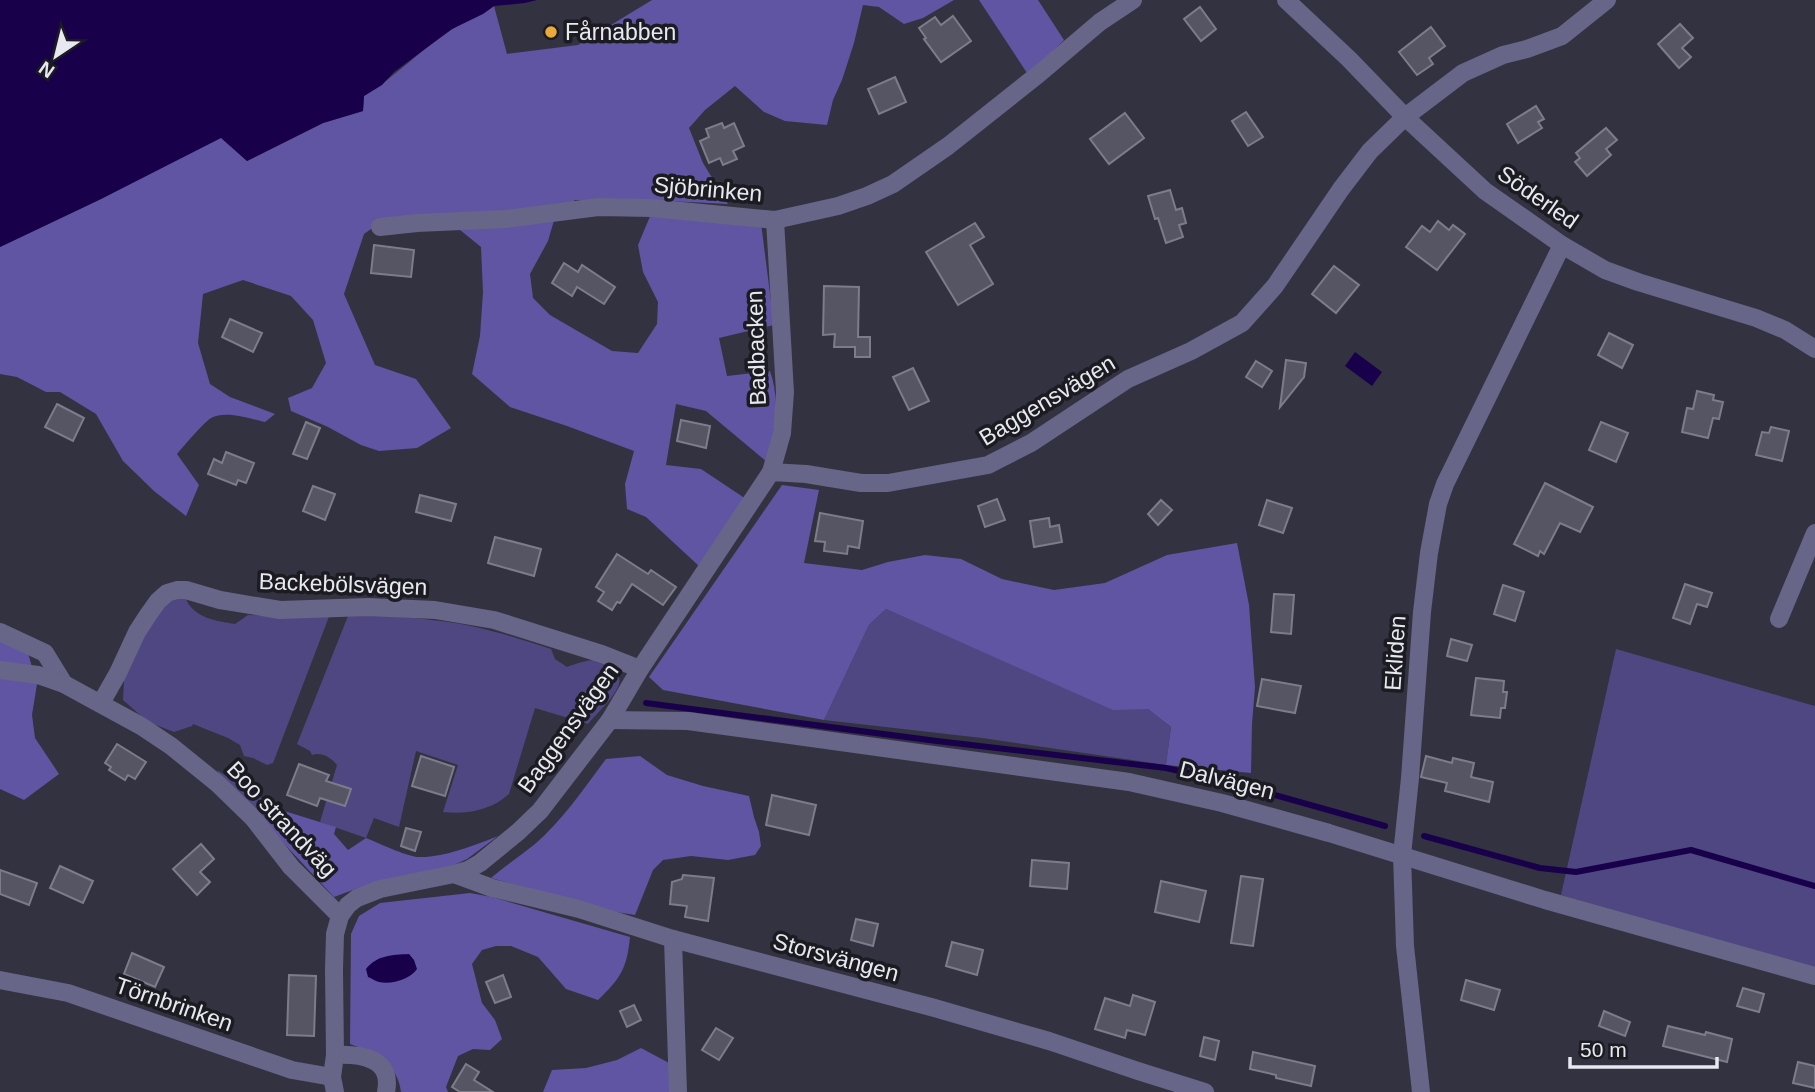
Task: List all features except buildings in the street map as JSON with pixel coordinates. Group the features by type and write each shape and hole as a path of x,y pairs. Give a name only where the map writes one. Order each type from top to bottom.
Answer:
{"street":[{"name":"Sjöbrinken","path":"380,228 417,223 506,219 598,207 651,208 775,220 838,205 893,184 947,146 1100,22 1133,0"},
{"name":"Söderled","path":"1286,0 1485,191 1562,245 1605,270 1756,318 1785,330 1815,349"},
{"name":"Baggensvägen","path":"340,916 357,898 380,888 468,870 519,832 540,811 610,720 771,472 806,474 861,483 888,483 988,465 1031,443 1128,379 1191,351 1242,323 1275,286 1341,188 1370,151 1405,117 1463,73 1503,55 1562,36 1607,0"},
{"name":"Badbacken","path":"771,472 782,433 785,392 775,220"},
{"name":"Ekliden","path":"1421,1092 1405,946 1402,855 1429,554 1438,504 1445,484 1562,245"},
{"path":"1779,619 1815,533"},
{"name":"Backebölsvägen","path":"101,703 136,632 158,601 167,593 177,590 280,610 368,607 435,610 494,620 602,654 640,670"},
{"path":"0,632 45,653 64,684"},
{"name":"Boo strandväg","path":"0,670 38,675 64,684 172,746 218,784 253,818 291,867 340,916"},
{"name":"Dalvägen","path":"610,720 688,721 1129,782 1222,803 1545,900 1815,976"},
{"name":"Storsvängen","path":"454,874 492,888 579,909 673,939 1049,1041 1205,1092"},
{"path":"334,1085 335,934 340,916"},
{"path":"673,939 678,1092"},
{"name":"Törnbrinken","path":"0,980 68,993 334,1085"},
{"path":"335,1055 363,1055 373,1059 380,1065 386,1077 386,1092"}],"shaded area":[{"path":"0,0 537,0 494,6 452,29 394,72 382,85 364,96 363,111 323,123 247,161 221,138 0,247"},
{"path":"652,0 954,0 923,18 904,24 879,7 863,5 854,43 833,100 827,125 785,121 764,112 735,86 705,110 689,128 703,163 728,204 575,200 555,217 548,241 530,274 533,298 550,315 612,351 638,353 657,324 658,302 643,272 638,245 651,214 761,223 774,325 719,338 727,376 770,371 776,405 767,462 706,411 676,404 666,465 701,469 746,499 700,567 646,517 627,509 625,484 634,451 510,407 472,374 480,336 483,292 481,247 443,216 385,219 364,234 344,294 375,365 416,379 451,428 417,448 379,451 291,411 288,398 312,388 326,363 313,320 291,296 243,280 203,294 198,343 210,384 230,397 275,414 265,422 238,416 217,416 207,421 189,440 177,454 199,485 186,516 154,491 123,461 96,414 60,392 46,392 17,377 0,374 0,247 221,137 247,161 323,123 363,111 364,96 440,38 494,6 507,54 578,45"},
{"path":"979,0 1038,0 1064,40 1027,73"},
{"path":"1355,352 1382,372 1372,386 1345,366"},
{"path":"782,485 819,490 804,563 862,570 925,555 961,559 1002,579 1054,590 1105,583 1167,555 1237,543 1249,605 1255,687 1251,773 1166,765 1171,727 1148,709 1113,710 886,609 869,625 824,720 663,690 649,677"},
{"path":"179,596 186,599 200,614 213,620 235,624 248,615 330,614 273,763 267,765 244,756 240,745 193,724 174,732 148,722 123,700 124,680 146,627 163,605"},
{"path":"886,609 1113,709 1148,709 1171,727 1166,765 982,738 824,720 869,625"},
{"path":"366,614 471,626 551,649 555,659 567,667 591,660 600,661 618,673 619,683 611,698 588,724 535,708 509,794 487,808 461,813 443,812 458,765 416,751 399,827 374,818 366,838 320,822 337,765 326,756 312,755 297,744 348,616"},
{"path":"0,638 28,653 37,684 32,715 35,738 59,774 24,800 0,789"},
{"path":"1616,649 1815,706 1815,970 1561,895"},
{"path":"640,756 667,775 749,796 761,846 755,855 728,860 691,856 663,860 653,870 635,915 610,911 491,878 555,825 606,759"},
{"path":"217,770 281,810 259,817 221,779"},
{"path":"281,810 336,827 334,834 348,850 366,838 406,854 428,857 459,850 498,836 467,859 447,868 358,888 334,897 259,817"},
{"path":"470,893 630,937 627,957 617,979 598,1000 566,989 538,957 511,946 482,950 472,964 482,1003 495,1020 502,1039 490,1050 473,1049 458,1056 446,1087 448,1092 401,1092 395,1074 384,1061 350,1044 351,934 359,916 380,903"},
{"path":"409,954 417,969 414,973 395,982 384,983 368,977 366,969 380,958"},
{"path":"641,1048 669,1063 670,1092 543,1092 552,1070 586,1068 617,1060"}],"waterway":[{"path":"646,703 1166,768 1236,784 1385,826"},
{"path":"1424,836 1540,868 1576,872 1691,850 1815,886"}],"place":[{"name":"Fårnabben","path":"551,32"}]}
